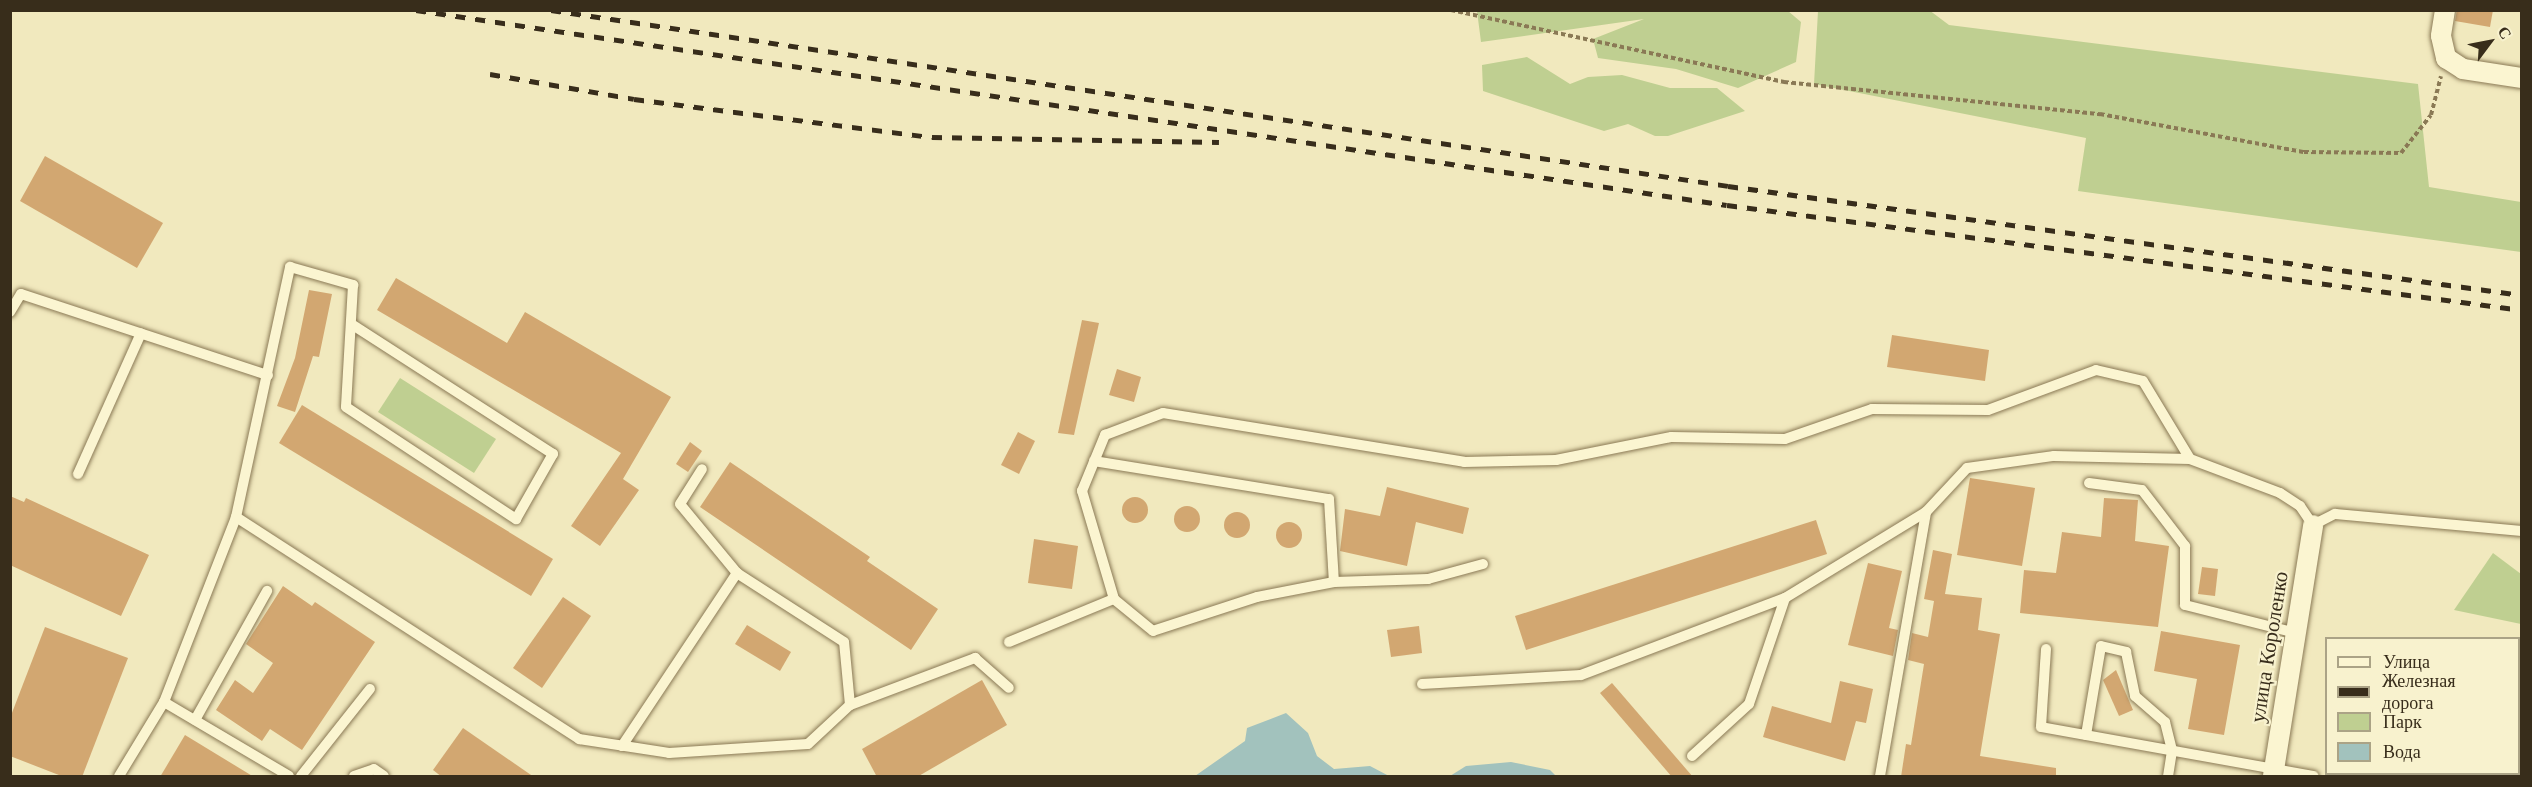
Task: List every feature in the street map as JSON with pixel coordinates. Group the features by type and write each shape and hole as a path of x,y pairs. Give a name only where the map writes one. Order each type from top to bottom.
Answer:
{"street":[{"path":"2445,10 2440,36 2446,58 2463,69 2522,78"},
{"name":"улица Короленко","path":"2273,773 2313,525"}],"lane":[{"path":"119,777 164,702 236,517 290,267 353,285 346,407 516,519 553,454 351,324"},
{"path":"10,312 21,294 268,375"},
{"path":"78,474 141,333"},
{"path":"1483,564 1428,579 1334,582 1257,597 1154,632 1114,599 1082,491 1105,435 1163,413 1464,462 1556,460 1671,436 1785,439 1872,409 1988,411 2096,370 2143,381 2190,459"},
{"path":"1422,684 1581,675 1785,598 1926,512 1967,468 2054,456 2190,459 2280,493 2300,506 2313,525 2335,514 2522,531"},
{"path":"1094,461 1329,499 1334,582"},
{"path":"702,469 680,504 737,573 844,642 850,705"},
{"path":"2089,483 2142,490 2185,546 2185,605 2296,633"},
{"path":"1880,777 1926,512"},
{"path":"236,517 579,739 669,753 808,744 850,705 975,658 1009,688"},
{"path":"622,746 737,573"},
{"path":"195,720 267,591"},
{"path":"1692,756 1749,704 1785,598"},
{"path":"1010,642 1114,599"},
{"path":"2086,735 2101,646 2126,652 2135,696 2165,722 2172,751 2168,777"},
{"path":"2046,649 2041,727 2172,751 2273,773 2314,777"},
{"path":"301,777 370,689"},
{"path":"164,702 289,777"},
{"path":"354,777 374,769 384,777"}],"path":[{"path":"1451,10 1784,82 2100,114 2304,152 2401,153 2431,115 2446,58"}],"green space":[{"path":"1929,10 1949,25 2418,84 2429,187 2521,202 2521,252 2078,191 2086,138 1814,84 1818,11"},
{"path":"1477,11 1788,11 1801,22 1796,62 1738,88 1676,69 1598,58 1593,39 1644,19 1481,42"},
{"path":"1527,57 1570,84 1588,77 1622,75 1670,88 1717,88 1745,111 1668,136 1655,136 1628,124 1604,131 1483,91 1482,65"},
{"path":"400,378 496,439 474,473 378,412"},
{"path":"2493,553 2521,574 2521,624 2454,610"}],"water":[{"path":"1286,713 1308,733 1317,756 1334,769 1370,766 1389,776 1195,776 1245,741 1247,728"},
{"path":"1511,762 1550,770 1556,776 1450,776 1466,766"}],"building":[{"path":"2457,10 2493,10 2490,27 2455,21"},
{"path":"45,156 163,223 137,268 20,201"},
{"path":"396,278 507,343 525,312 671,397 623,479 639,490 600,546 571,526 621,453 377,310"},
{"path":"309,290 332,294 319,357 313,356 295,412 277,406 295,358"},
{"path":"1082,320 1099,323 1074,435 1058,433"},
{"path":"1892,335 1989,350 1985,381 1887,367"},
{"path":"1117,369 1141,377 1134,402 1109,395"},
{"path":"302,405 553,559 531,596 279,443"},
{"path":"1018,432 1035,441 1019,474 1001,465"},
{"path":"690,442 702,451 688,472 676,464"},
{"path":"730,462 870,557 867,561 938,609 911,650 700,507"},
{"path":"1970,478 2035,488 2022,566 1957,555"},
{"path":"1387,487 1469,508 1463,534 1416,522 1407,566 1340,551 1345,509 1380,516"},
{"path":"10,496 24,502 26,498 149,555 121,616 10,565"},
{"path":"1135,497 1144,501 1148,510 1144,519 1135,523 1126,519 1122,510 1126,501"},
{"path":"2104,498 2138,500 2135,541 2169,546 2158,627 2020,613 2024,570 2056,573 2062,532 2101,537"},
{"path":"1187,506 1196,510 1200,519 1196,528 1187,532 1178,528 1174,519 1178,510"},
{"path":"1237,512 1246,516 1250,525 1246,534 1237,538 1228,534 1224,525 1228,516"},
{"path":"1816,520 1827,554 1526,650 1515,616"},
{"path":"1289,522 1298,526 1302,535 1298,544 1289,548 1280,544 1276,535 1280,526"},
{"path":"1034,539 1078,546 1072,589 1028,583"},
{"path":"1933,550 1952,554 1945,594 1982,598 1978,630 2000,634 1980,756 2056,768 2056,777 1901,777 1906,744 1911,745 1924,664 1908,660 1912,633 1928,637 1934,601 1924,599"},
{"path":"1868,563 1902,571 1889,628 1898,630 1893,656 1848,645"},
{"path":"2202,567 2218,569 2215,596 2198,594"},
{"path":"283,586 312,606 315,602 375,642 302,750 270,729 262,741 216,710 235,680 253,693 273,663 246,644"},
{"path":"563,597 591,616 542,688 513,668"},
{"path":"747,625 791,652 780,671 735,644"},
{"path":"1419,626 1422,653 1391,657 1387,630"},
{"path":"45,627 128,658 82,777 64,777 10,756 10,718"},
{"path":"2161,631 2240,645 2224,735 2188,729 2197,679 2154,671"},
{"path":"2116,670 2133,710 2119,716 2103,680"},
{"path":"982,680 1007,725 917,777 877,777 862,749"},
{"path":"1840,681 1873,689 1866,723 1856,721 1845,761 1763,737 1772,706 1831,723"},
{"path":"1612,683 1693,777 1672,777 1600,693"},
{"path":"463,728 534,777 442,777 433,770"},
{"path":"185,735 254,777 160,777"}],"railway":[{"path":"416,10 1727,205 2522,310"},
{"path":"551,10 1728,186 2522,295"},
{"path":"490,74 634,99 932,137 1219,142"}]}
